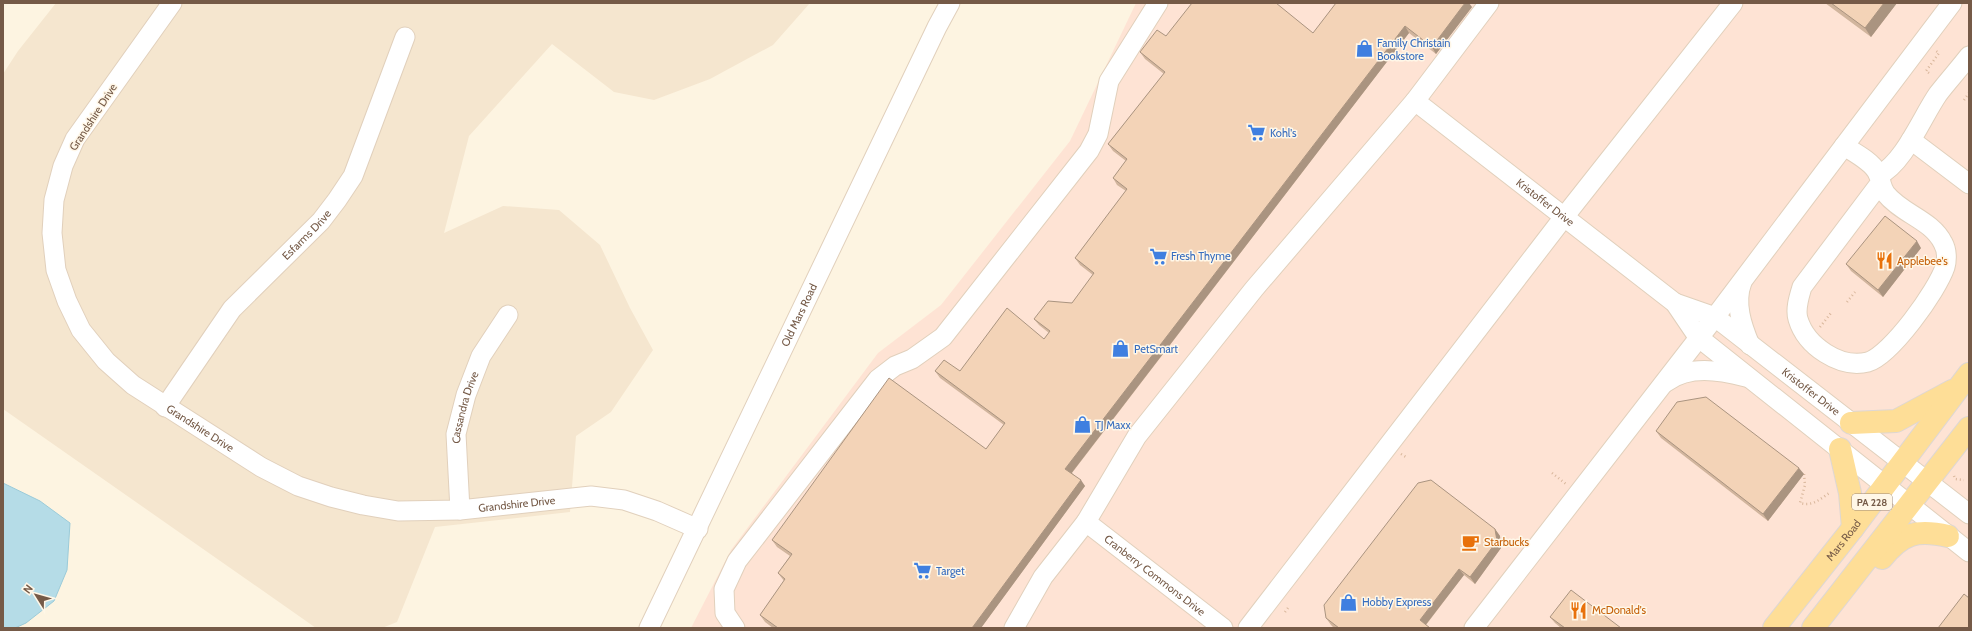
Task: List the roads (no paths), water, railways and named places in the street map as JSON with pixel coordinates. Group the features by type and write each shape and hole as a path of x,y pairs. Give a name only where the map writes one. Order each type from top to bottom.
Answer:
{"main road":[{"path":"1851,423 1896,420 1964,381"},
{"name":"Mars Road","path":"1774,628 1853,528 1964,381"},
{"name":"PA 228","path":"1813,628 1969,428"},
{"path":"1840,449 1850,493 1853,528"},
{"path":"1826,628 1891,546 1907,536 1922,532 1948,536"}],"street":[{"name":"Grandshire Drive","path":"172,3 76,139 63,166 54,200 52,233 56,270 67,301 81,330 106,361 133,385 261,468 298,486 363,505 398,511 460,510 591,496 630,502 657,511 698,529"},
{"name":"Old Mars Road","path":"649,628 950,3"},
{"path":"735,628 725,613 724,589 737,561 878,379 895,366 912,359 943,337 1089,151 1098,134 1109,81 1158,3"},
{"path":"1014,628 1043,576 1086,522 1137,436 1254,289 1415,101 1489,3"},
{"path":"1248,628 1564,217 1733,3"},
{"path":"1474,628 1715,317 1952,3"},
{"name":"Esfarms Drive","path":"165,406 232,309 321,221 353,176 405,37"},
{"path":"1844,146 1869,163 1880,178 1887,194 1898,205 1938,235 1945,249 1946,266 1934,290 1895,342 1880,356 1867,362 1844,361 1832,357 1808,339 1798,318 1797,301 1802,287 1880,178 1911,140 1938,94 1969,56"},
{"name":"Kristoffer Drive","path":"1415,101 1675,303 1698,337 1969,552"},
{"path":"1911,140 1969,184"},
{"path":"1744,278 1739,292 1739,309 1750,345"},
{"name":"Kristoffer Drive","path":"1675,303 1715,317 1969,514"},
{"name":"Cassandra Drive","path":"460,510 456,434 466,395 481,356 508,315"},
{"path":"1661,385 1672,377 1698,370 1720,372 1750,378"},
{"name":"Cranberry Commons Drive","path":"1086,522 1223,628"}],"water":[{"path":"3,483 40,501 70,523 67,570 54,601 26,623 15,628 3,628"}],"place":[{"name":"Family Christain Bookstore","path":"1364,49"},
{"name":"Kohl's","path":"1257,133"},
{"name":"Fresh Thyme","path":"1158,256"},
{"name":"Applebee's","path":"1884,261"},
{"name":"PetSmart","path":"1121,349"},
{"name":"TJ Maxx","path":"1082,425"},
{"name":"Starbucks","path":"1471,542"},
{"name":"Target","path":"923,571"},
{"name":"Hobby Express","path":"1349,602"},
{"name":"McDonald's","path":"1579,610"}]}
